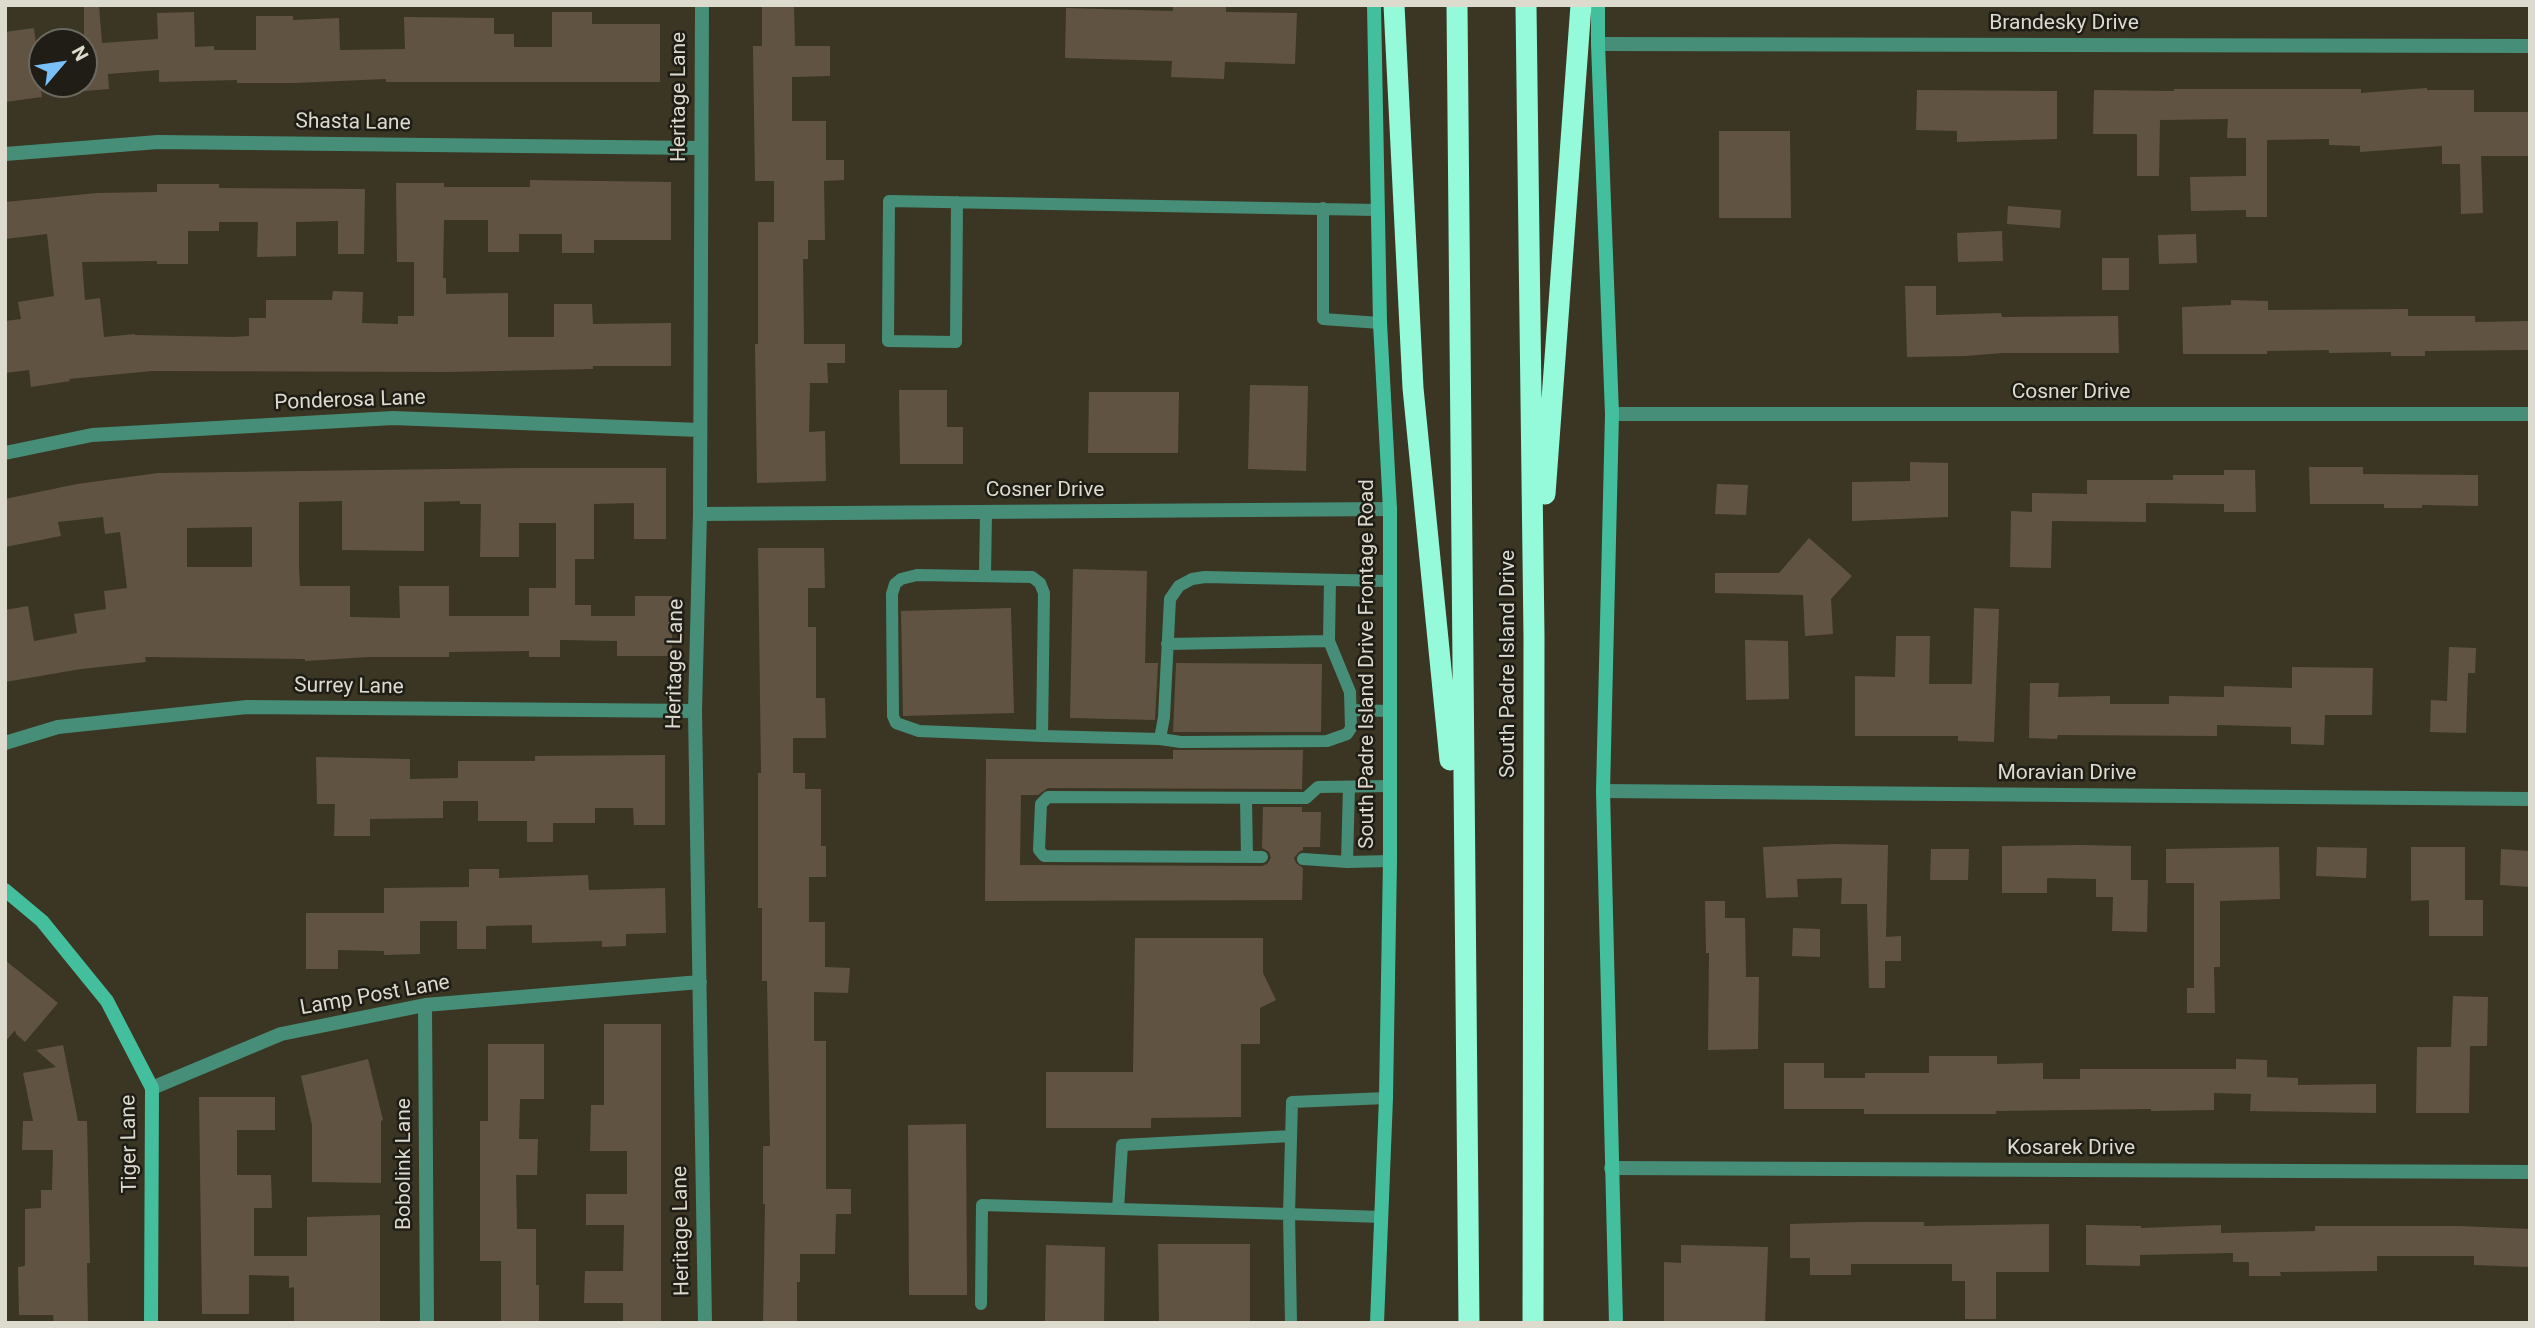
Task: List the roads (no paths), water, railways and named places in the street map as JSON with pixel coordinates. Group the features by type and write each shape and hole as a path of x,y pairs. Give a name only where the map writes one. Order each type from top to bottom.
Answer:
{"highway":[{"path":"1394,5 1413,388 1463,889"},
{"path":"1457,5 1469,1323"},
{"name":"South Padre Island Drive","path":"1526,5 1534,636 1533,1323"},
{"path":"1534,636 1581,5"}],"main road":[{"name":"South Padre Island Drive Frontage Road","path":"1374,5 1376,210 1390,509 1388,581 1391,786 1386,1098 1377,1323"},
{"path":"1598,5 1612,414 1603,791 1616,1323"},
{"name":"Tiger Lane","path":"5,890 42,920 107,1001 152,1087 151,1323"}],"street":[{"name":"Heritage Lane","path":"702,5 695,711 705,1323"},
{"name":"Brandesky Drive","path":"1598,44 2530,46"},
{"name":"Shasta Lane","path":"5,154 158,142 700,148"},
{"name":"Cosner Drive","path":"1612,414 2530,414"},
{"name":"Ponderosa Lane","path":"5,453 92,435 393,418 699,430"},
{"name":"Cosner Drive","path":"699,514 1390,509"},
{"name":"Surrey Lane","path":"5,743 58,727 247,708 695,711"},
{"name":"Moravian Drive","path":"1603,791 2530,799"},
{"name":"Lamp Post Lane","path":"152,1087 282,1034 425,1004 700,982"},
{"name":"Bobolink Lane","path":"425,1004 427,1323"},
{"name":"Kosarek Drive","path":"1611,1168 2530,1172"}],"lane":[{"path":"957,202 956,342 888,341 889,201 957,202 1323,208 1376,210"},
{"path":"1323,208 1323,319 1380,323"},
{"path":"985,576 986,512"},
{"path":"1041,736 1044,593 1040,583 1032,577 918,575 901,579 895,584 892,594 893,716 896,723 919,731 1041,736 1160,739 1181,742 1327,741 1347,734 1351,728 1352,710 1350,692 1329,641 1330,580"},
{"path":"1160,739 1164,717 1170,599 1179,586 1205,576 1388,581"},
{"path":"1167,644 1329,641"},
{"path":"1352,710 1390,711"},
{"path":"1346,862 1349,786"},
{"path":"1262,858 1044,856 1039,850 1041,804 1048,797 1306,798 1318,787 1391,786"},
{"path":"1246,799 1247,858"},
{"path":"1303,859 1390,861"},
{"path":"1292,1323 1292,1101 1386,1098"},
{"path":"1118,1209 1122,1145 1291,1136"},
{"path":"981,1304 982,1205 1382,1217"}]}
